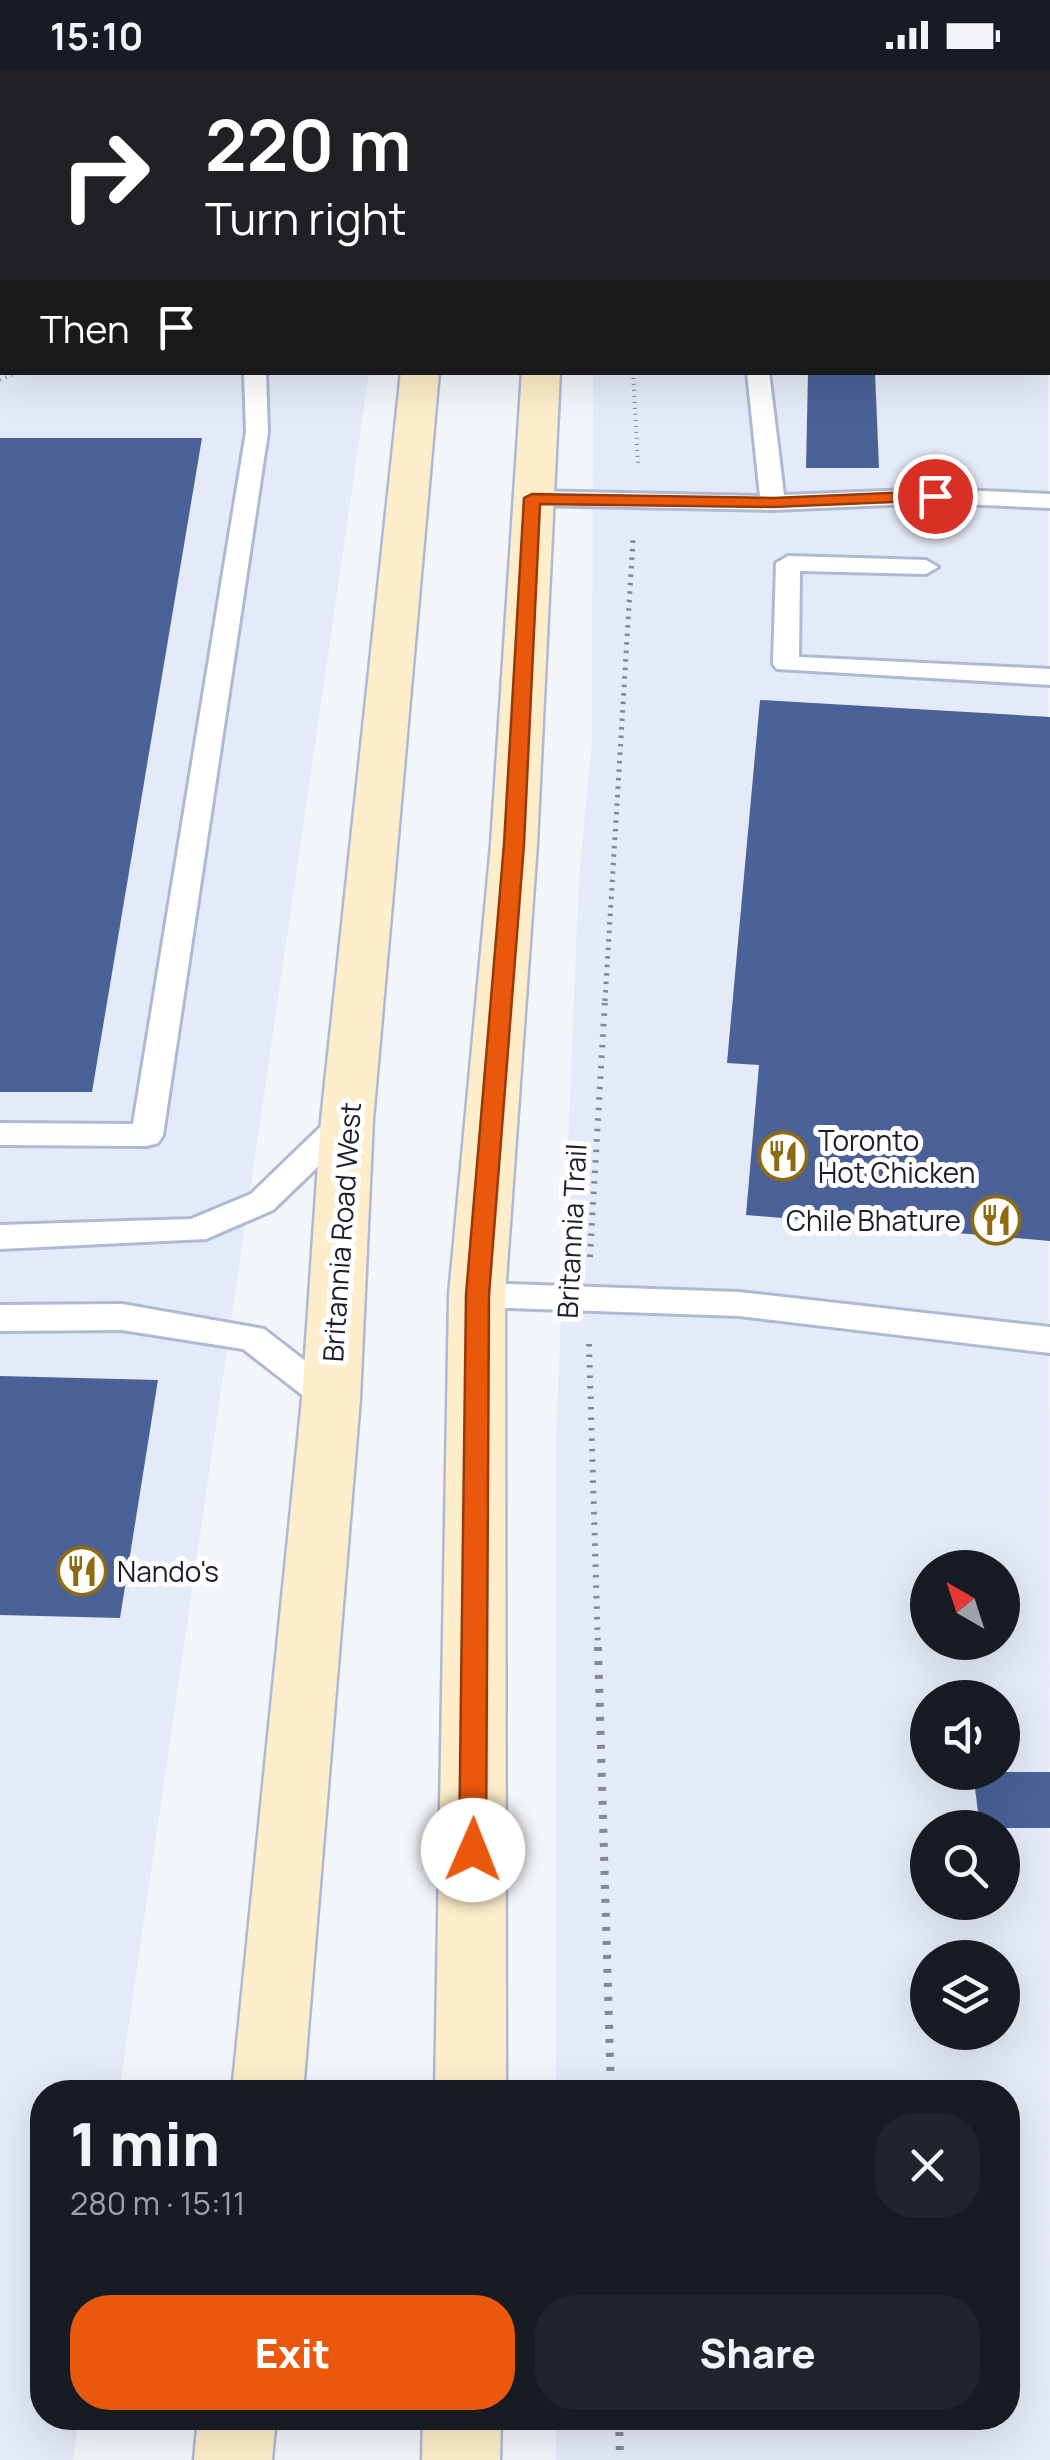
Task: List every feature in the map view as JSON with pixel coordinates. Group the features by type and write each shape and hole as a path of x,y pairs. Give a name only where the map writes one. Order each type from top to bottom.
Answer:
{"main road":[{"name":"Britannia Road West","path":"268,2080 331,1399 347,1120 420,375"},
{"path":"470,2080 478,1295 514,844 541,375"},
{"path":"232,2460 235,2430"},
{"path":"462,2430 462,2460"}],"lane":[{"path":"0,1134 146,1135 257,432 259,387 255,375"},
{"path":"758,375 773,502"},
{"path":"532,498 773,502 935,496 1050,501"},
{"path":"926,567 788,563 786,664 1050,677"},
{"path":"0,1237 194,1231 262,1202 347,1120"},
{"path":"478,1295 739,1304 1050,1340"},
{"path":"0,1318 122,1316 252,1338 287,1361 331,1399"}],"path":[{"name":"Britannia Trail","path":"611,2080 588,1297 636,500 639,440 634,375"},
{"path":"619,2430 620,2460"}],"shaded area":[{"path":"0,375 369,375 121,2080 30,2080 30,2430 77,2430 73,2460 0,2460"},
{"path":"593,375 1048,375 1050,2460 556,2460 556,2430 1020,2430 1020,2080 556,2080 556,1439 579,877 592,741"}],"building":[{"path":"808,375 875,375 879,468 806,468"},
{"path":"0,438 202,438 92,1092 0,1092"},
{"path":"760,700 1050,717 1050,1241 746,1215 759,1065 727,1063"},
{"path":"0,1376 158,1380 120,1618 0,1615"},
{"path":"1020,1772 1050,1772 1050,1828 1020,1828 1020,1810 978,1810 975,1790 1020,1790"}],"place":[{"name":"Toronto Hot Chicken","path":"783,1156"},
{"name":"Chile Bhature","path":"996,1220"},
{"name":"Nando's","path":"82,1571"}],"route":[{"path":"473,1850 478,1295 514,844 532,498 773,502 935,496"}]}
